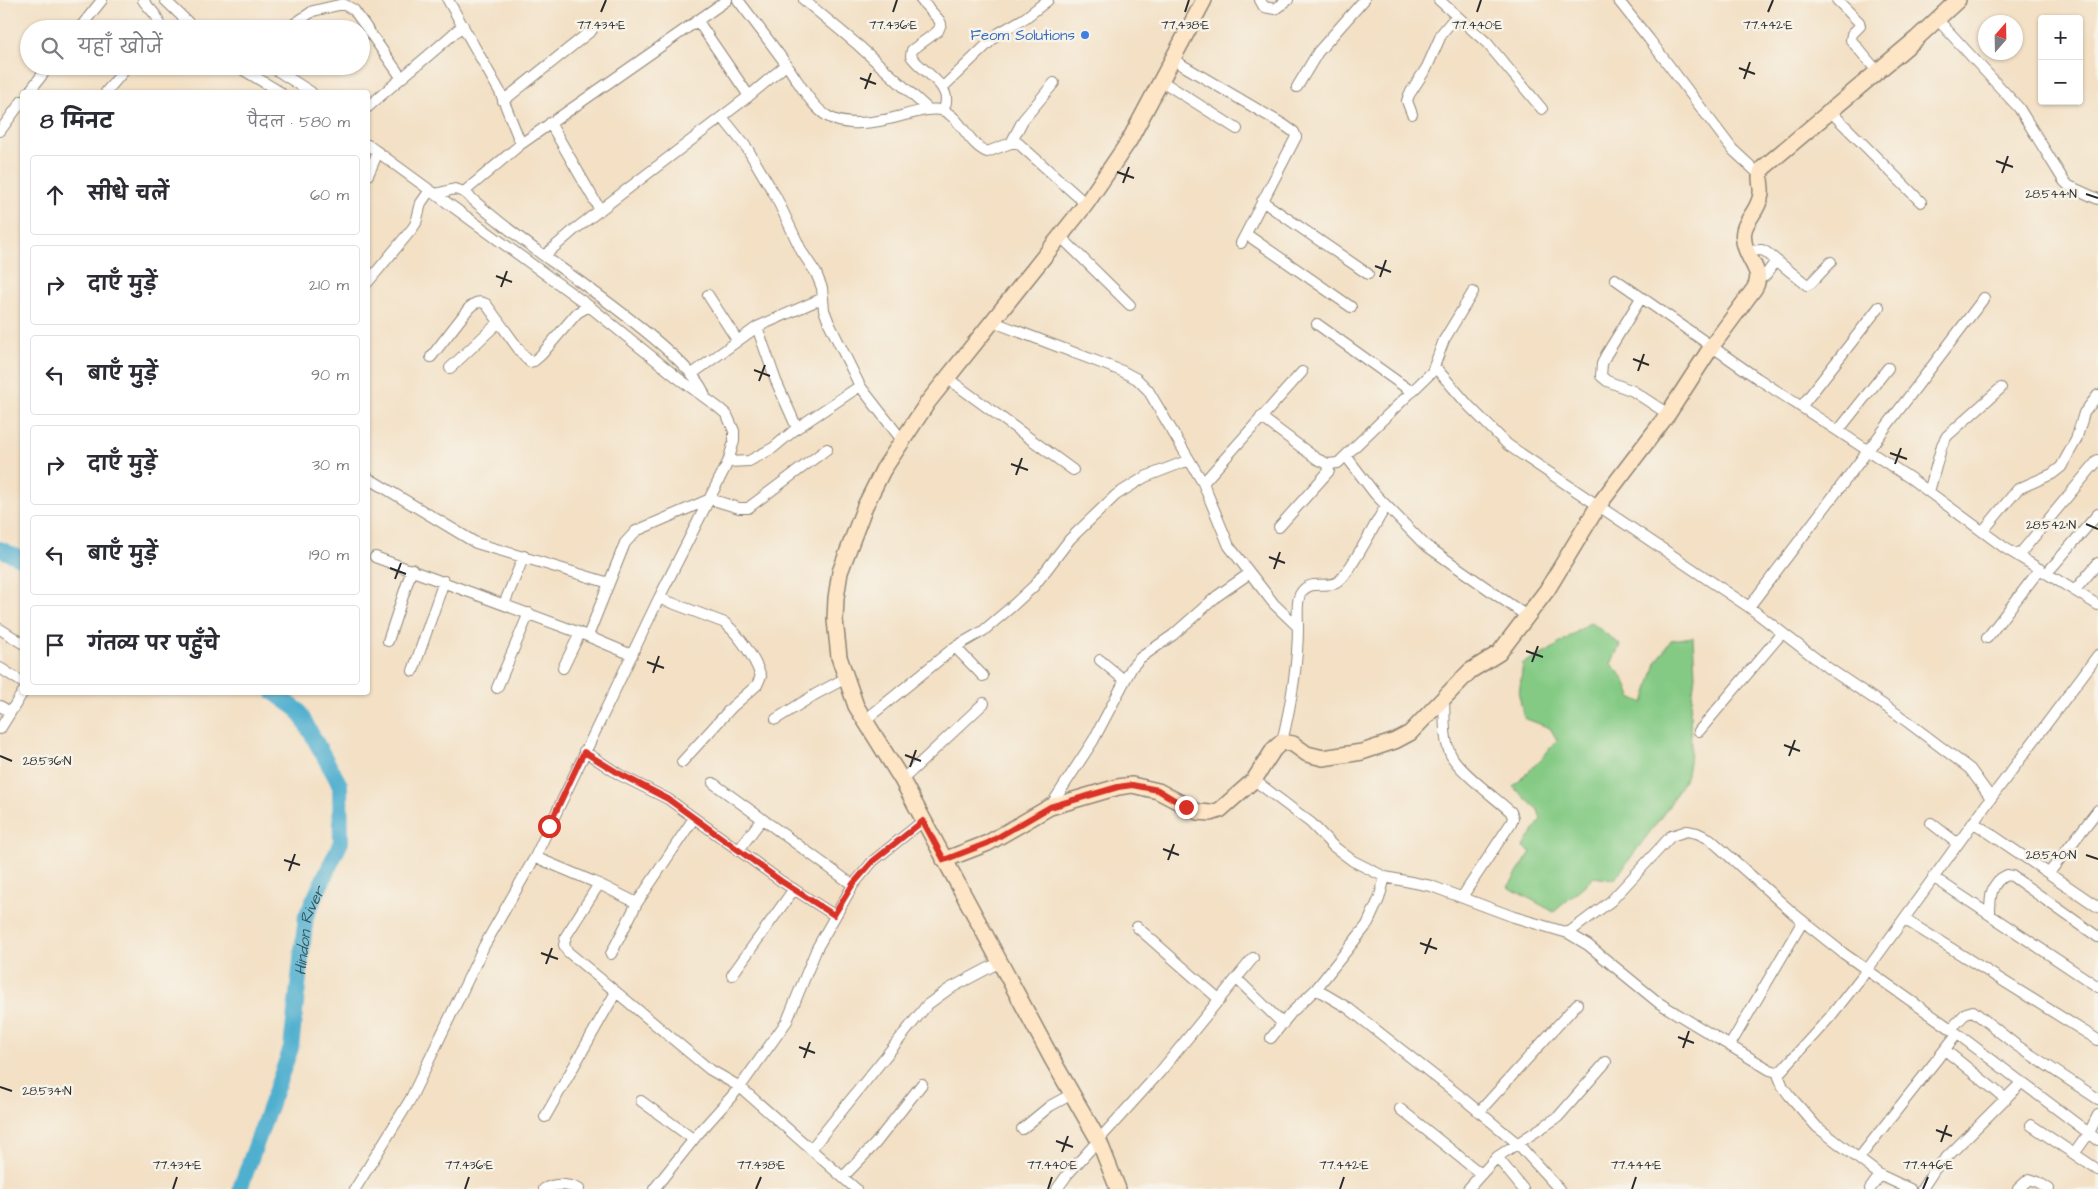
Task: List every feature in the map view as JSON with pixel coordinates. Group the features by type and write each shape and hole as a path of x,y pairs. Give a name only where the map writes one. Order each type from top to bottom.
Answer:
{"street":[{"path":"86,20 102,0"},
{"path":"143,0 159,20"},
{"path":"165,0 186,20"},
{"path":"448,0 503,101 521,144"},
{"path":"464,192 521,144 727,0"},
{"path":"738,0 786,64 811,103 819,111 841,122 852,125 865,124 928,109 943,110 980,149 992,152 1011,143 1018,144 1086,204"},
{"path":"804,0 858,45 928,109"},
{"path":"921,0 941,24 938,30 912,50 911,56 937,80 942,88 946,103 943,110"},
{"path":"942,88 999,33 1025,18 1048,0"},
{"path":"1118,1189 1098,1141 902,780 864,721 839,657 834,620 840,572 865,506 883,470 902,440 947,378 1086,204 1129,141 1204,0"},
{"path":"1260,0 1264,6 1270,9 1275,9 1288,0"},
{"path":"1297,87 1318,52 1364,0"},
{"path":"1439,0 1487,43 1542,109"},
{"path":"1618,0 1732,150 1759,174"},
{"path":"1837,0 1859,22 1859,28 1852,34 1851,40 1877,71"},
{"path":"1282,742 1293,744 1307,754 1323,758 1362,752 1395,741 1410,733 1470,671 1499,654 1547,590 1598,506 1668,414 1712,346 1758,283 1759,275 1746,251 1743,236 1744,224 1758,203 1760,194 1759,174 1763,168 1958,0"},
{"path":"300,20 313,11 343,4 354,10 361,20"},
{"path":"1412,114 1408,101 1409,95 1427,67 1442,33 1456,16"},
{"path":"1937,19 2019,108 2064,181 2069,186 2098,199"},
{"path":"698,20 749,96"},
{"path":"370,105 402,77 435,52 463,26"},
{"path":"503,101 592,30"},
{"path":"370,32 402,77"},
{"path":"1172,59 1294,132 1296,137 1294,144 1243,238 1351,307"},
{"path":"544,256 574,230 749,96 786,64"},
{"path":"31,90 42,75"},
{"path":"108,90 120,75"},
{"path":"252,75 277,90"},
{"path":"284,75 307,90"},
{"path":"1160,80 1237,129"},
{"path":"1011,143 1022,120 1054,83"},
{"path":"0,131 20,104"},
{"path":"1830,111 1920,202"},
{"path":"722,116 747,148 776,197 802,252 816,273 822,288 829,323 860,386 902,440"},
{"path":"550,123 600,210"},
{"path":"355,1189 410,1100 484,946 535,857 659,598 710,500 728,462 734,441 732,423 720,408 678,378 589,306 370,146"},
{"path":"370,170 378,152"},
{"path":"370,280 416,223 419,209 433,192 455,189 464,192 544,256 634,323 692,374 704,390 705,397"},
{"path":"1262,201 1368,274"},
{"path":"1060,236 1130,305"},
{"path":"1746,251 1762,250 1807,285 1831,262"},
{"path":"1759,275 1765,276 1776,261"},
{"path":"1615,279 1801,407 1929,492 2018,556 2098,605"},
{"path":"1261,417 1328,464 1338,463 1428,378 1435,367 1444,340 1474,292"},
{"path":"708,295 737,340"},
{"path":"692,374 757,327 823,298"},
{"path":"1642,298 1606,355 1602,364 1601,376 1607,382 1633,391 1668,414"},
{"path":"1749,607 1984,298"},
{"path":"431,357 469,308 476,302 486,304 530,362 534,361 577,313 589,306"},
{"path":"1801,407 1879,307"},
{"path":"991,321 1122,371 1137,379 1157,403 1203,483 1230,546 1274,604 1298,627"},
{"path":"450,368 499,322"},
{"path":"1317,324 1412,392"},
{"path":"757,327 776,381 798,428"},
{"path":"1435,367 1469,406 1508,445 1749,607 1828,668 1897,714 1970,769 1990,798"},
{"path":"1838,431 1888,368"},
{"path":"1203,483 1302,372"},
{"path":"947,378 1073,470"},
{"path":"728,462 749,461 773,448 798,428 860,386"},
{"path":"1929,492 1946,436 2001,388"},
{"path":"1983,531 2018,489 2052,474 2061,467 2076,440 2084,413 2098,395"},
{"path":"563,668 584,634 630,535 710,500 738,508 748,508 827,449"},
{"path":"1346,456 1386,506 1424,544 1528,617"},
{"path":"864,721 955,647 983,631 1034,586 1070,539 1116,495 1145,477 1190,460"},
{"path":"2018,556 2094,471 2098,460"},
{"path":"1279,527 1329,471 1328,464"},
{"path":"370,479 476,543 609,583"},
{"path":"944,860 988,843 1050,807 1103,791 1132,785 1158,790 1198,812 1212,813 1220,810 1254,780 1274,749 1282,742 1292,697 1298,656 1300,594 1306,588 1315,584 1324,586 1340,580 1386,506"},
{"path":"1987,638 2043,571 2098,514"},
{"path":"504,604 524,556"},
{"path":"375,557 529,613 632,655"},
{"path":"2075,590 2098,564"},
{"path":"388,641 412,569"},
{"path":"1050,807 1097,734 1132,667 1140,658 1173,635 1217,596 1250,573"},
{"path":"413,670 444,581"},
{"path":"659,598 725,624 734,630 757,666 761,676 757,685 732,707 682,762"},
{"path":"497,688 529,613"},
{"path":"0,628 20,642"},
{"path":"1699,731 1782,632"},
{"path":"955,647 983,676"},
{"path":"1254,780 1311,823 1332,846 1353,861 1385,877 1431,886 1514,917 1568,933 1588,945 1659,1003 1770,1070 1777,1072 1782,1070 1830,1017 1867,970 1990,798 2098,655"},
{"path":"1100,660 1124,680"},
{"path":"0,668 20,681"},
{"path":"776,719 846,678"},
{"path":"0,729 21,695"},
{"path":"1444,699 1450,754 1459,767 1511,812 1513,818 1512,823 1462,897"},
{"path":"902,780 984,703"},
{"path":"0,706 10,712"},
{"path":"584,752 620,774 668,799 738,851 834,915"},
{"path":"712,783 853,884"},
{"path":"2049,874 2098,810"},
{"path":"611,954 637,903 694,818"},
{"path":"738,851 762,819"},
{"path":"654,1189 693,1139 740,1086 787,1021 816,948 853,884 873,861 923,821"},
{"path":"1974,822 2098,907"},
{"path":"1931,823 1958,844"},
{"path":"1568,933 1611,901 1671,836 1687,831 1697,833 1710,840 1803,921 1867,970 2022,1082 2098,1140"},
{"path":"535,857 599,884 637,903"},
{"path":"1990,914 1990,899 1995,882 2007,875 2012,876 2098,937"},
{"path":"1271,1038 1316,989 1367,925 1379,899 1385,877"},
{"path":"1934,877 2098,987"},
{"path":"599,884 566,936 564,944 568,952 709,1069 740,1086 856,1189"},
{"path":"732,975 794,889"},
{"path":"1904,919 2098,1040"},
{"path":"1730,1045 1803,921"},
{"path":"1137,927 1220,1000"},
{"path":"1057,1189 1066,1175 1160,1072 1253,958"},
{"path":"811,1149 927,1005 949,989 1000,962"},
{"path":"1237,979 1283,1024"},
{"path":"1316,989 1348,1008 1518,1144 1559,1189"},
{"path":"545,1117 616,992"},
{"path":"1479,1112 1577,1004"},
{"path":"1859,1158 1945,1050 1966,1013 1973,1011 2016,1045 2098,1099"},
{"path":"1945,1050 2006,1099"},
{"path":"1468,1189 1497,1157 1558,1117 1606,1062"},
{"path":"1777,1072 1783,1087 1809,1120 1880,1175 1910,1189"},
{"path":"1922,1189 1935,1169 2022,1082"},
{"path":"843,1178 875,1144 922,1084"},
{"path":"1022,1129 1050,1106 1072,1094"},
{"path":"641,1101 693,1139"},
{"path":"1400,1108 1481,1174"},
{"path":"2074,1154 2089,1133 2098,1115"},
{"path":"2031,1125 2098,1170"},
{"path":"1497,1157 1523,1189"},
{"path":"1870,1189 1880,1175"},
{"path":"2018,1189 2029,1179 2038,1182 2048,1189"},
{"path":"544,1189 559,1184 571,1185 578,1189"}],"green space":[{"path":"1591,622 1620,645 1611,664 1624,678 1631,697 1644,703 1656,663 1671,640 1693,637 1695,676 1690,713 1691,747 1687,775 1667,809 1614,880 1594,877 1554,912 1508,887 1531,852 1524,847 1541,819 1538,810 1513,787 1557,740 1550,728 1524,718 1519,695 1523,663 1547,652"}],"waterway":[{"name":"Hindon River","path":"0,549 20,558"},
{"name":"Hindon River","path":"240,1189 291,1048 306,916 341,842 340,785 298,710 277,695"}],"place":[{"name":"Feom Solutions","path":"1085,35"}],"route":[{"path":"549,826 584,752 620,774 668,799 738,851 834,915 853,884 873,861 923,821 944,860 988,843 1050,807 1118,787 1132,785 1158,790 1186,807"}]}
